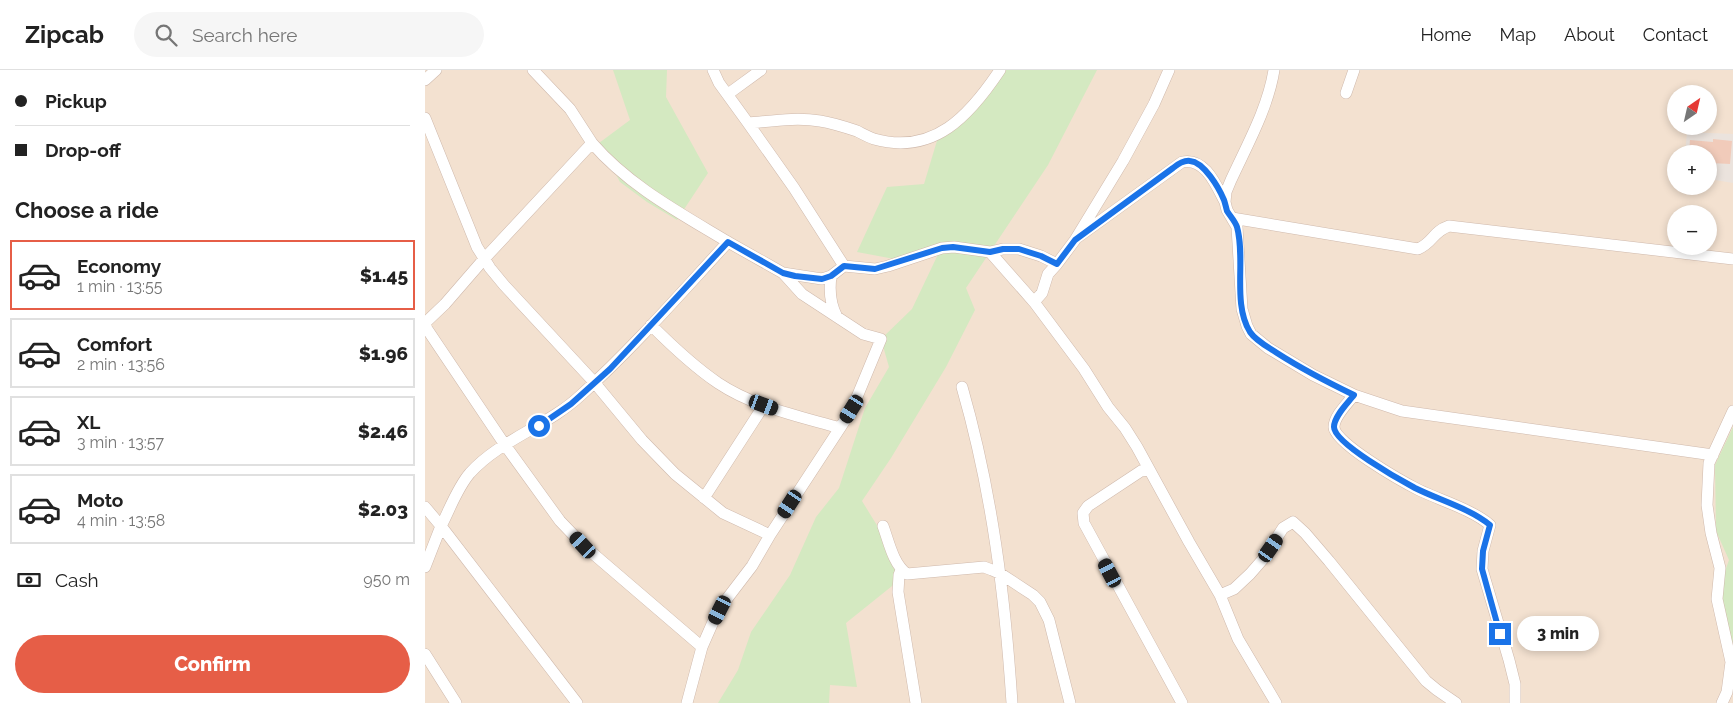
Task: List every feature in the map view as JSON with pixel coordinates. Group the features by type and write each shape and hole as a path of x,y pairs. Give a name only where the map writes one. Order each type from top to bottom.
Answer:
{"street":[{"path":"425,80 437,70"},
{"path":"533,70 570,108 592,143 624,175 728,242 783,273 802,294 863,334 881,338 852,409 752,566 720,610 701,647 687,703"},
{"path":"713,70 719,83 794,188 844,266"},
{"path":"728,94 761,70"},
{"path":"748,123 806,119 835,124 880,140 899,143 914,142 939,134 956,123 969,112 984,94 1000,70"},
{"path":"1034,302 1042,293 1048,274 1075,240 1154,104 1169,70"},
{"path":"1225,202 1226,192 1267,97 1275,70"},
{"path":"1346,93 1354,70"},
{"path":"425,118 470,232 484,259 504,285 595,382 642,440 675,474 732,518 770,535"},
{"path":"592,143 425,325 505,446 560,521 583,545 701,647"},
{"path":"1075,240 1182,162 1189,160 1196,162 1209,174 1237,227 1242,309 1251,334 1268,348 1313,375 1354,395 1402,411 1713,454"},
{"path":"1232,218 1418,249 1427,245 1439,229 1449,226 1733,259"},
{"path":"425,567 441,526 464,482 482,463 505,446 561,412 610,369 728,242"},
{"path":"783,273 822,279 831,276 844,266 875,269 897,264 942,248 953,247 990,252 1003,249 1019,249 1041,256 1057,264"},
{"path":"990,252 1034,302 1125,428 1220,595 1238,639 1276,703"},
{"path":"831,276 829,290 833,310 838,318"},
{"path":"651,325 693,364 718,383 737,394 764,405 840,428"},
{"path":"961,387 974,429 987,489 1001,574 1013,703"},
{"path":"1354,395 1334,425 1340,438 1400,480 1474,515 1490,525 1483,551 1482,569 1515,684 1515,703"},
{"path":"704,498 764,405"},
{"path":"1722,703 1727,692 1732,663 1717,599 1720,568 1711,533 1707,505 1709,463 1733,411"},
{"path":"1149,470 1141,471 1088,506 1083,513 1084,523 1182,703"},
{"path":"425,507 577,703"},
{"path":"1220,595 1234,589 1250,574 1264,558 1283,528 1288,523 1293,522 1329,561 1421,675 1437,690 1456,703"},
{"path":"883,526 901,570 907,574 984,567 1001,574 1033,595 1045,609 1049,620 1070,703"},
{"path":"901,570 898,592 916,703"},
{"path":"425,654 456,703"}],"shaded area":[{"path":"425,70 1733,70 1733,703 425,703"},
{"path":"1733,134 1733,183 1717,180 1717,145 1686,145 1687,135"}],"green space":[{"path":"613,70 667,70 666,97 708,173 677,220 647,202 620,182 599,143 630,120"},
{"path":"1000,70 1097,70 1048,165 966,288 975,310 946,367 891,458 862,501 907,574 846,623 857,687 830,685 829,703 718,703 738,670 751,632 790,575 816,517 839,488 865,408 889,367 881,339 912,309 941,248 905,261 857,252 887,187 924,184 939,134"},
{"path":"1733,427 1733,650 1718,591 1729,560 1716,531 1715,465"}],"building":[{"path":"1713,139 1732,141 1730,164 1717,163 1717,145 1690,145 1690,140 1713,142"}],"route":[{"path":"539,426 571,404 610,369 728,242 783,273 822,279 831,276 844,266 875,269 942,248 953,247 990,252 1003,249 1019,249 1041,256 1057,264 1075,240 1173,168 1189,160 1196,162 1209,174 1237,227 1242,309 1251,334 1268,348 1313,375 1354,395 1334,425 1340,438 1350,446 1400,480 1474,515 1490,525 1483,551 1482,569 1500,634"}]}
